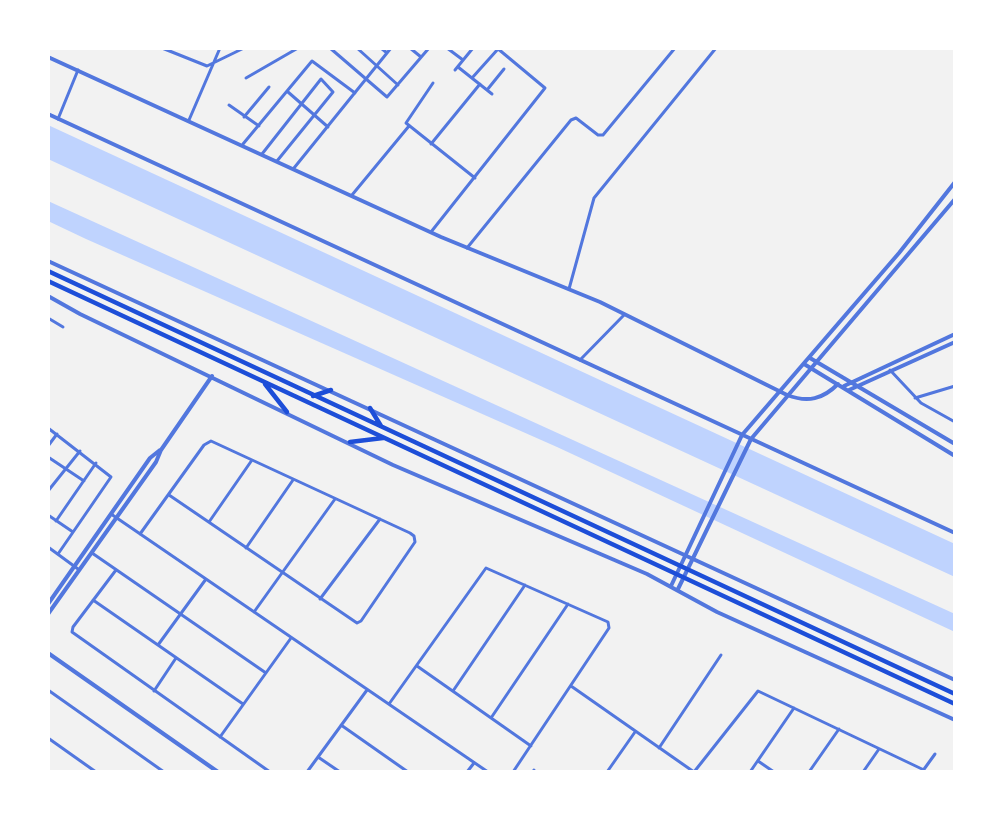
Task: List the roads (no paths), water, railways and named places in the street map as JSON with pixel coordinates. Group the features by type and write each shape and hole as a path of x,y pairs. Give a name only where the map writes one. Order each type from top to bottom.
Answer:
{"highway":[{"path":"48,271 955,694"},
{"path":"48,281 955,704"},
{"path":"264,382 287,412"},
{"path":"314,396 331,390"},
{"path":"370,408 381,426"},
{"path":"351,442 383,438"}],"street":[{"path":"162,48 203,66 211,66 244,48"},
{"path":"189,120 220,48"},
{"path":"246,78 298,48"},
{"path":"330,48 387,97 429,48"},
{"path":"357,48 398,85"},
{"path":"381,48 387,53"},
{"path":"294,168 391,48"},
{"path":"410,48 422,57"},
{"path":"447,48 463,60"},
{"path":"473,48 456,69 492,94"},
{"path":"431,232 545,88 497,48 472,78"},
{"path":"467,248 571,120 576,118 598,135 603,135 675,48"},
{"path":"569,290 594,198 716,48"},
{"path":"48,57 243,144 431,232 624,315 787,395 809,400 955,334"},
{"path":"243,144 313,60 355,93"},
{"path":"487,90 504,69"},
{"path":"58,119 78,70"},
{"path":"262,153 321,79 334,91 278,161"},
{"path":"433,83 406,119 409,126 475,178"},
{"path":"431,144 480,84"},
{"path":"244,117 269,87"},
{"path":"288,92 328,127"},
{"path":"229,105 259,126"},
{"path":"48,114 955,533"},
{"path":"352,195 409,126"},
{"path":"670,586 742,435 810,358 955,182"},
{"path":"678,589 751,440 955,199"},
{"path":"48,261 685,553 955,680"},
{"path":"48,296 80,314 351,442 393,465 678,589 717,612 955,720"},
{"path":"580,360 624,315"},
{"path":"48,318 63,327"},
{"path":"849,390 955,342"},
{"path":"810,358 955,444"},
{"path":"804,364 955,456"},
{"path":"890,370 915,398 955,422"},
{"path":"48,614 91,552 150,458 161,450 212,376"},
{"path":"915,398 955,386"},
{"path":"48,428 96,463 110,476 111,480 58,554"},
{"path":"48,446 57,434"},
{"path":"140,534 208,442 216,442 410,533 416,538 362,621 352,620 169,495"},
{"path":"48,490 80,451"},
{"path":"48,457 84,481"},
{"path":"209,522 252,460"},
{"path":"56,520 96,463"},
{"path":"246,548 293,480"},
{"path":"254,612 336,498"},
{"path":"48,514 73,532"},
{"path":"113,516 488,772"},
{"path":"48,604 113,516"},
{"path":"320,599 380,519"},
{"path":"48,547 78,569"},
{"path":"91,552 266,673"},
{"path":"389,705 484,569 488,568 609,625 513,772"},
{"path":"116,570 73,627 72,632 270,772"},
{"path":"158,645 206,579"},
{"path":"453,692 525,585"},
{"path":"93,600 243,704"},
{"path":"490,718 568,604"},
{"path":"220,737 291,638"},
{"path":"48,653 218,772"},
{"path":"659,748 721,655"},
{"path":"153,691 177,658"},
{"path":"416,666 531,746"},
{"path":"571,686 694,772 756,692 879,748 923,771 935,754"},
{"path":"48,690 164,772"},
{"path":"307,772 367,690"},
{"path":"750,772 794,708"},
{"path":"341,725 408,772"},
{"path":"809,772 838,729"},
{"path":"614,772 608,770 635,731"},
{"path":"48,738 96,772"},
{"path":"863,772 879,748"},
{"path":"318,756 340,772"},
{"path":"758,761 774,772"},
{"path":"467,772 474,763"}],"water":[{"path":"48,125 955,544 955,577 48,159"},
{"path":"48,201 955,614 955,632 557,447 48,221"}]}
